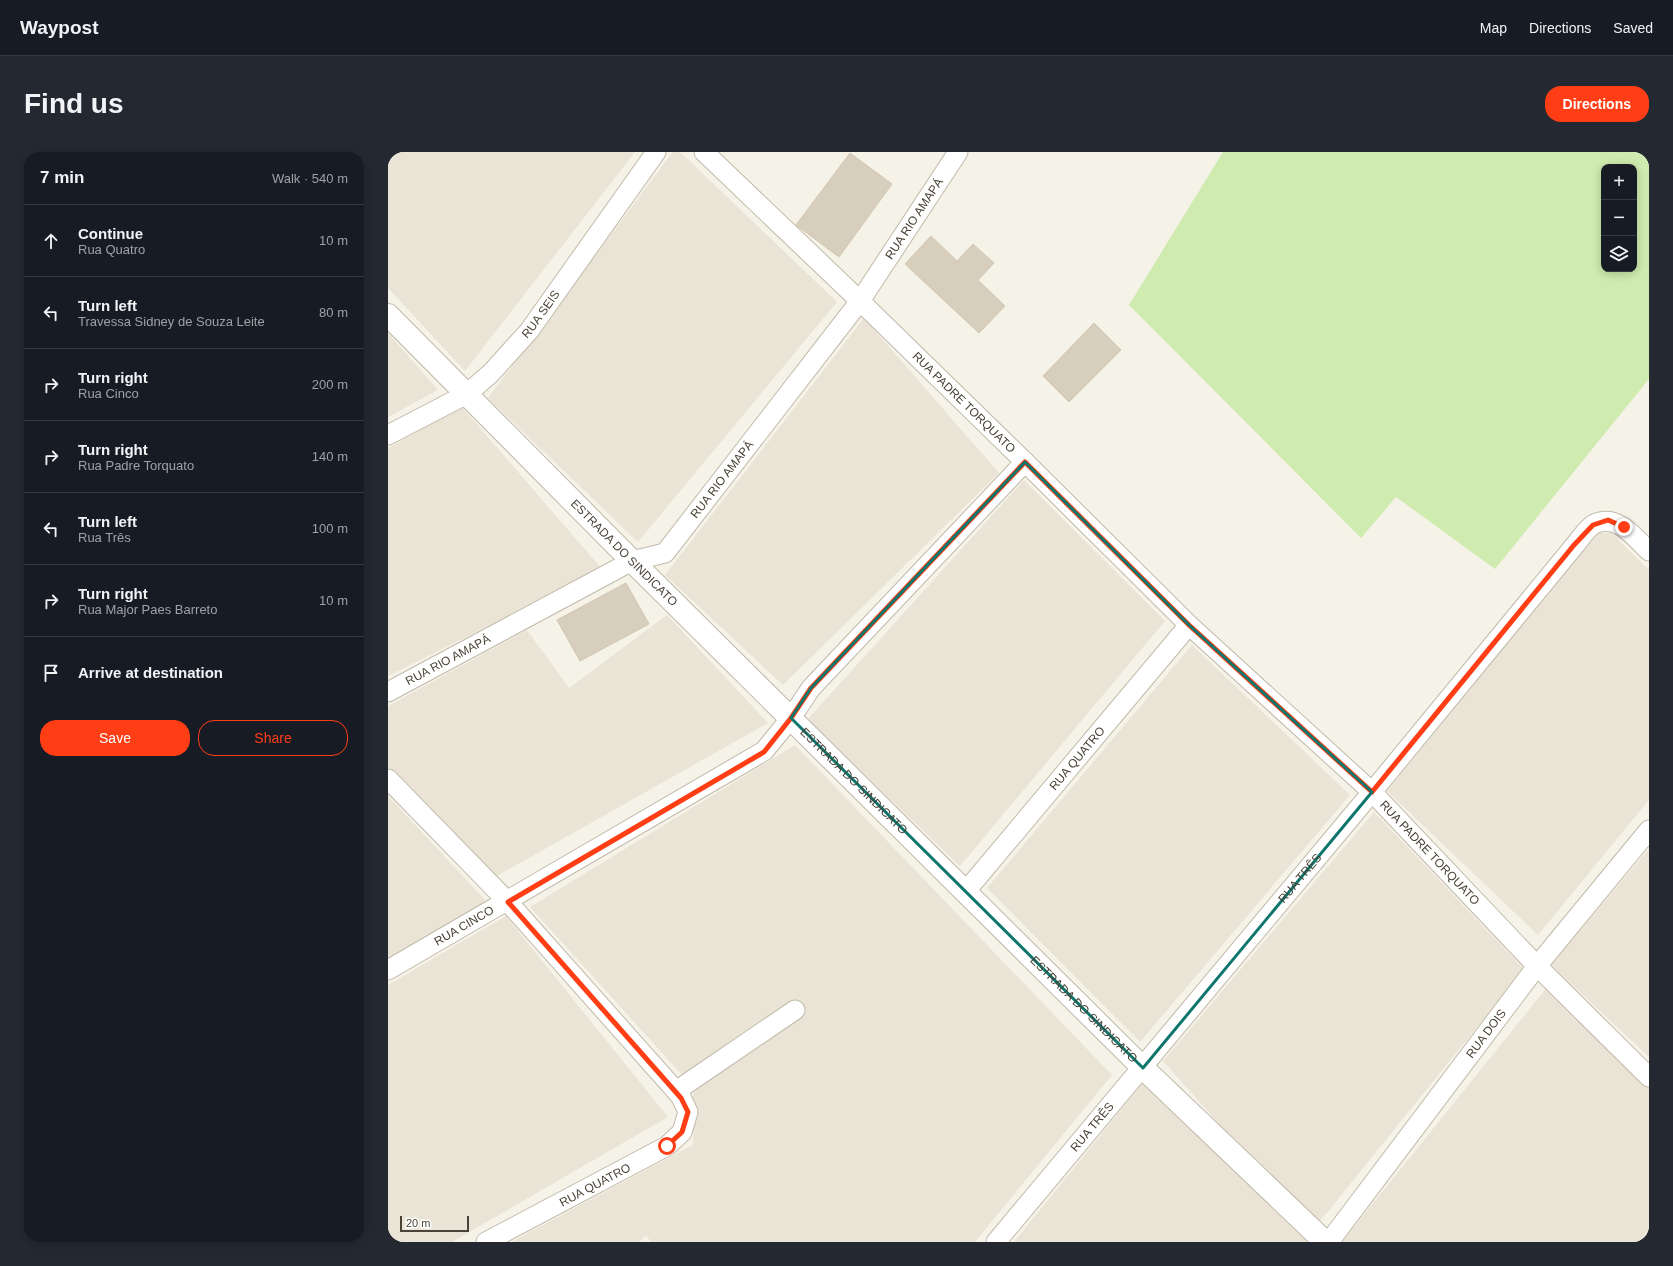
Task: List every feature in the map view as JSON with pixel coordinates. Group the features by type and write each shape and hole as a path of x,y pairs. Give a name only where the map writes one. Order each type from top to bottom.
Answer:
{"street":[{"name":"RUA SEIS","path":"388,435 467,394 491,373 529,331 656,152"},
{"name":"RUA PADRE TORQUATO","path":"704,152 860,301 1189,625 1372,792 1537,966 1649,1077"},
{"name":"RUA RIO AMAPÁ","path":"388,692 632,561 665,553 860,301 958,152"},
{"name":"ESTRADA DO SINDICATO","path":"388,315 632,561 1143,1068 1325,1242"},
{"name":"RUA CINCO","path":"388,970 508,902 764,752 791,718 811,688 1025,462"},
{"name":"RUA TRÊS","path":"996,1242 1143,1068 1372,792 1574,545 1593,525 1608,520 1624,527 1649,551"},
{"name":"RUA QUATRO","path":"966,891 1189,625"},
{"path":"388,779 508,902 676,1091 794,1010"},
{"name":"RUA DOIS","path":"1329,1242 1537,966 1649,830"},
{"name":"RUA QUATRO","path":"486,1242 667,1146 682,1132 688,1112 676,1091"}],"highlighted area":[{"path":"1025,462 1189,625 1372,792 1143,1068 791,718 811,688"}],"shaded area":[{"path":"388,152 635,152 465,371 388,288"},
{"path":"673,152 680,152 837,302 638,542 488,398"},
{"path":"864,318 999,473 783,685 665,575"},
{"path":"388,333 438,390 388,417"},
{"path":"462,407 602,569 388,676 388,448"},
{"path":"1024,480 1165,621 960,866 807,720"},
{"path":"1597,533 1611,533 1649,570 1649,800 1538,935 1387,791"},
{"path":"667,615 768,723 495,877 388,768 388,706 527,630 569,688"},
{"path":"1192,645 1350,795 1140,1042 987,888"},
{"path":"795,745 1112,1075 975,1242 652,1242 646,1236 639,1242 511,1242 693,1145 693,1087 530,907"},
{"path":"388,796 487,902 388,959"},
{"path":"1374,812 1524,969 1313,1230 1163,1061"},
{"path":"1649,849 1649,1057 1551,965"},
{"path":"506,916 668,1117 452,1242 388,1242 388,985"},
{"path":"1548,986 1649,1087 1649,1229 1639,1242 1342,1242"},
{"path":"1142,1084 1309,1241 1014,1242"}],"green space":[{"path":"1223,152 1649,152 1649,379 1495,569 1396,497 1361,538 1129,305"}],"building":[{"path":"850,153 892,184 839,257 796,225"},
{"path":"931,236 957,261 973,244 994,263 978,280 1005,306 979,333 905,264"},
{"path":"1094,323 1121,350 1069,402 1043,376"},
{"path":"626,583 649,624 580,661 557,620"}],"route":[{"path":"667,1146 682,1132 688,1112 681,1098 508,902 764,752 791,718 811,688 1025,462 1189,625 1372,792 1574,545 1593,525 1608,520 1624,527"}]}
